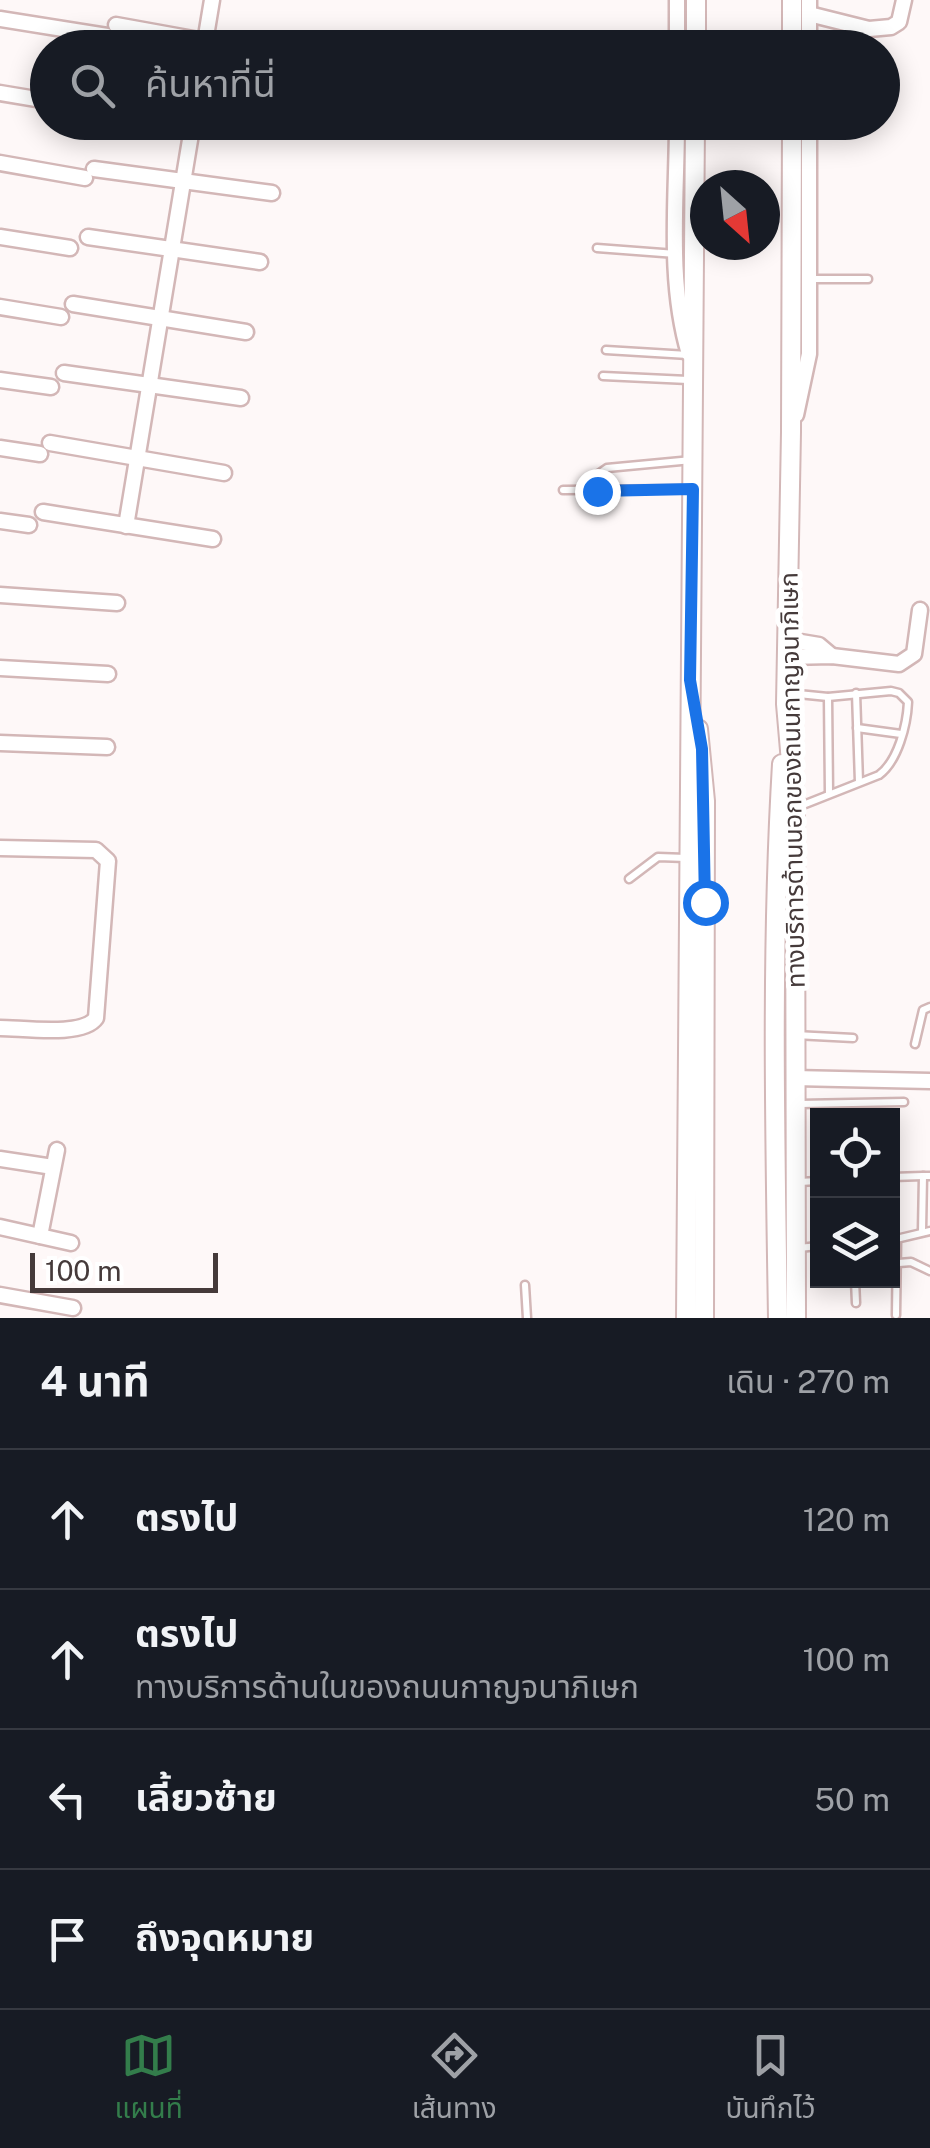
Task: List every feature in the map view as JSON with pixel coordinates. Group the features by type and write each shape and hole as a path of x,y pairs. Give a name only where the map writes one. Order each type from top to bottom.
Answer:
{"main road":[{"path":"696,0 696,30"},
{"path":"792,0 792,30"},
{"path":"686,1318 696,140"},
{"name":"ทางบริการด้านนอกของถนนกาญจนาภิเษก","path":"792,140 792,432 786,699 796,808 796,1318"},
{"path":"690,680 702,749 704,800 704,1318"},
{"path":"778,1318 776,905 786,699"}],"street":[{"path":"207,30 212,0"},
{"path":"677,0 677,30"},
{"path":"808,7 881,29 899,22 904,0"},
{"path":"0,18 103,30"},
{"path":"0,93 30,98"},
{"path":"126,526 191,140"},
{"path":"677,140 679,312 695,377"},
{"path":"792,432 809,354 809,140"},
{"path":"0,163 272,193"},
{"path":"0,237 70,248"},
{"path":"88,238 260,262"},
{"path":"73,304 246,332"},
{"path":"0,307 61,316"},
{"path":"64,373 240,398"},
{"path":"0,380 50,387"},
{"path":"0,448 138,456 224,473"},
{"path":"43,512 214,539"},
{"path":"0,521 29,525"},
{"path":"0,595 117,603"},
{"path":"788,649 819,645 832,656 890,665 906,661 917,644 920,610"},
{"path":"0,668 108,674"},
{"path":"0,743 108,747"},
{"path":"0,848 96,850 108,861 96,1018 79,1030 0,1028"},
{"path":"794,1078 930,1080"},
{"path":"40,1236 56,1150"},
{"path":"0,1159 54,1166"},
{"path":"0,1228 71,1242"},
{"path":"0,1295 72,1308"}],"lane":[{"path":"596,248 677,254"},
{"path":"810,278 868,278"},
{"path":"606,350 689,355"},
{"path":"603,376 695,377"},
{"path":"597,491 597,474 606,468 694,460"},
{"path":"563,490 693,489"},
{"path":"786,699 891,691 905,698 908,709 888,768 796,808"},
{"path":"856,693 858,782"},
{"path":"828,697 829,793"},
{"path":"856,728 901,734"},
{"path":"629,879 658,857 688,858"},
{"path":"915,1044 923,1010 930,1007"},
{"path":"794,1035 852,1038"},
{"path":"832,1102 832,1108"},
{"path":"794,1105 904,1102"},
{"path":"900,1177 926,1176 926,1231 900,1239"},
{"path":"795,1182 810,1182"},
{"path":"795,1248 810,1247"},
{"path":"900,1263 911,1262 930,1271"},
{"path":"525,1285 527,1318"},
{"path":"855,1288 856,1303"},
{"path":"896,1315 898,1288"}],"route":[{"path":"597,491 693,489 690,680 702,749 705,902"}]}
